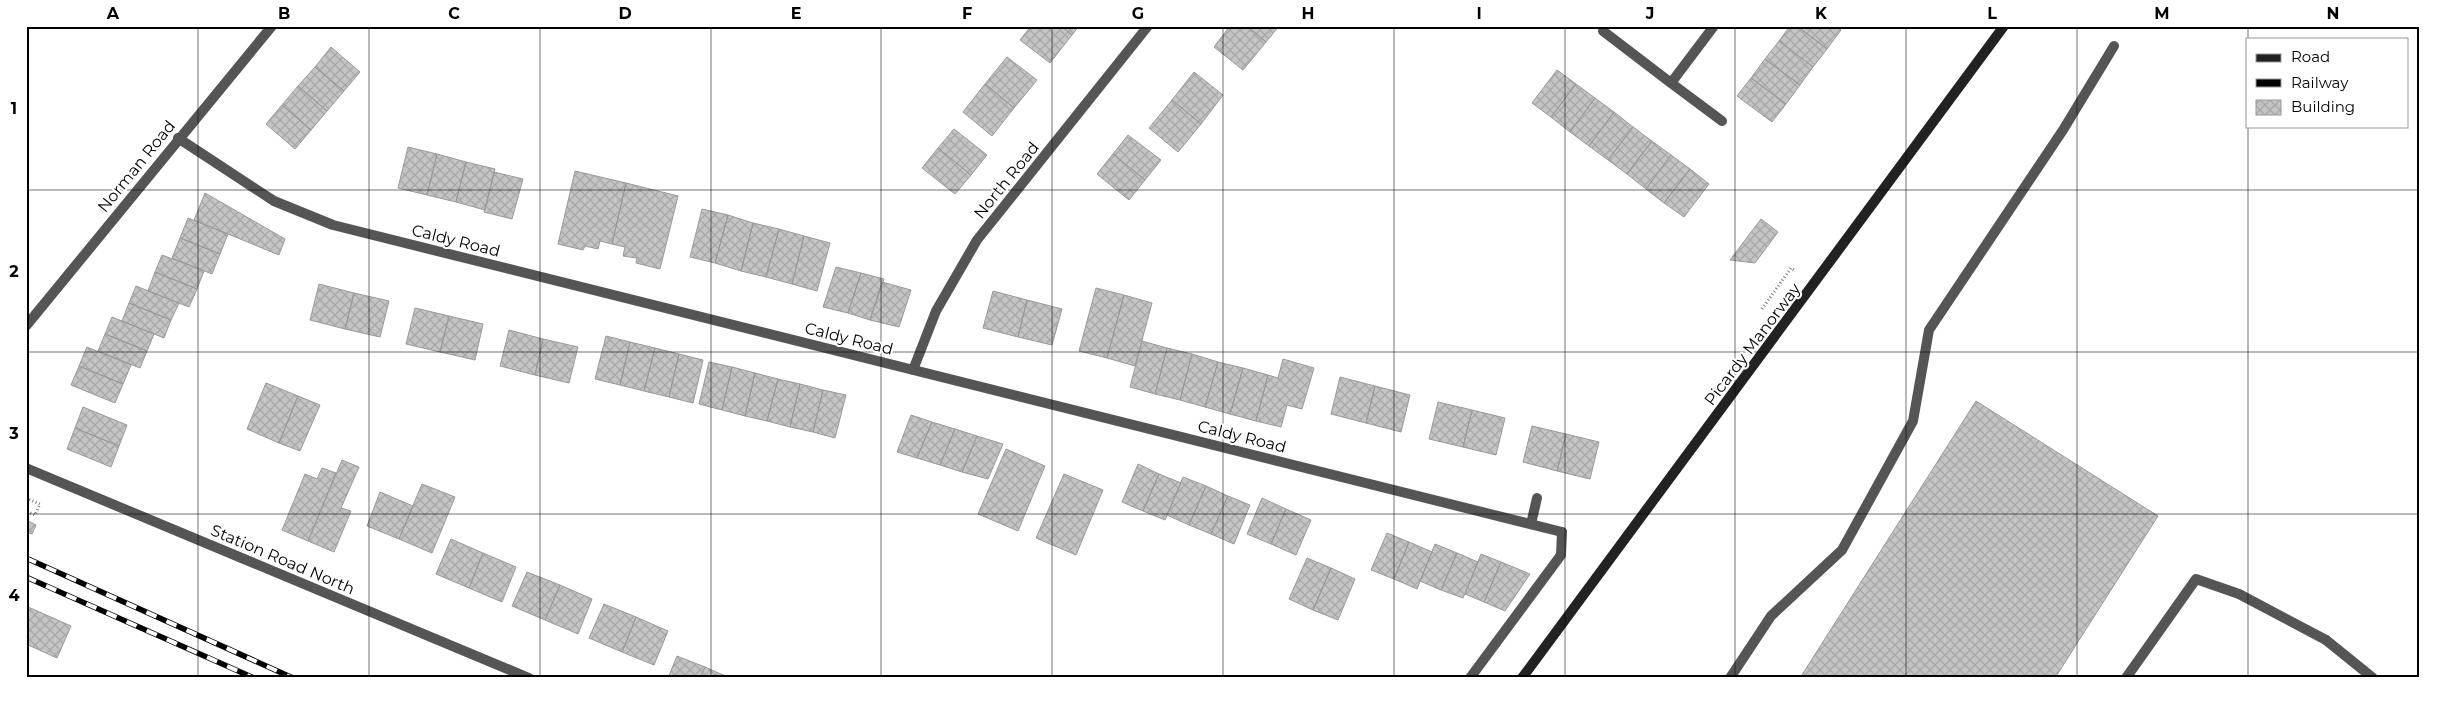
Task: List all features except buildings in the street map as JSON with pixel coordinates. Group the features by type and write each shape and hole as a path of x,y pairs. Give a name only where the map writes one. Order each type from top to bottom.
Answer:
{"main road":[{"name":"Picardy Manorway","path":"1522,678 1815,285 2004,26"}],"street":[{"name":"North Road","path":"914,370 936,311 977,240 1148,26"},
{"path":"1672,84 1714,26"},
{"name":"Norman Road","path":"26,326 269,27"},
{"path":"1603,31 1722,121"},
{"path":"1730,678 1771,616 1842,550 1913,421 1929,330 2063,130 2114,46"},
{"name":"Caldy Road","path":"178,138 274,201 333,225 1562,532 1561,555 1470,678"},
{"name":"Station Road North","path":"26,468 528,678"},
{"path":"1530,524 1537,498"},
{"path":"2126,678 2196,579 2239,594 2326,640 2373,678"}],"path":[{"path":"26,498 40,504 35,515 26,511"}],"railway":[{"path":"26,558 293,678"},
{"path":"26,577 254,678"}]}
